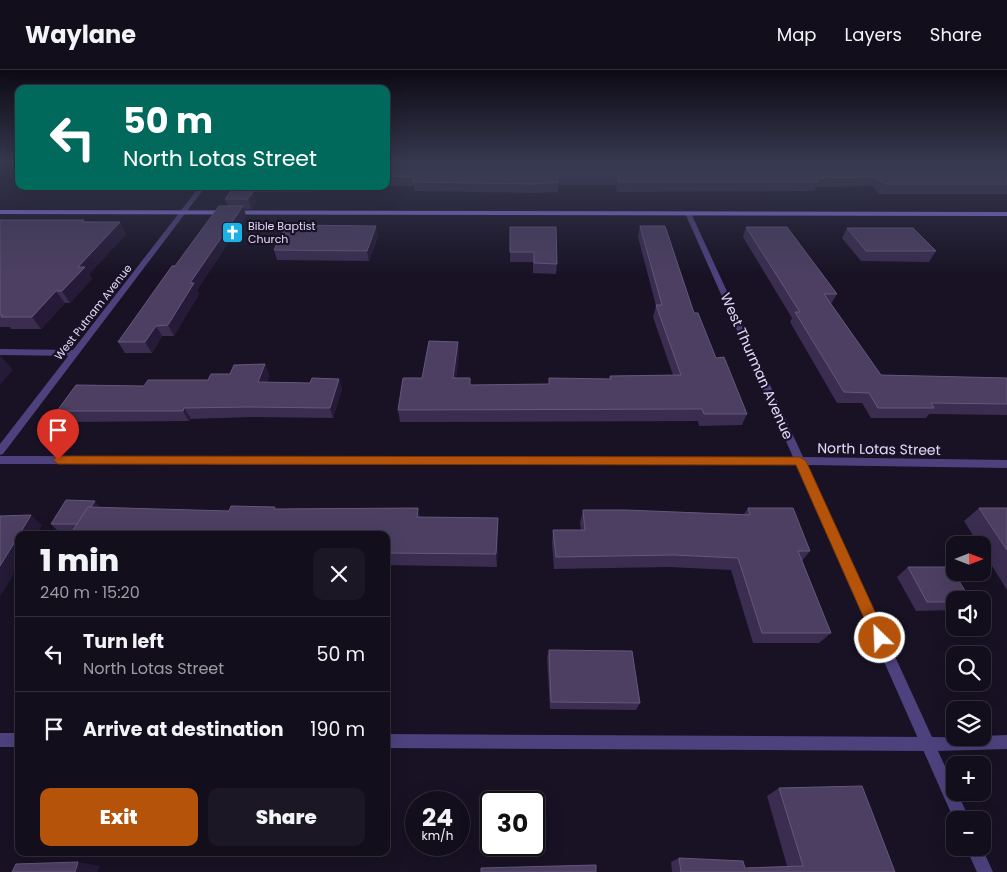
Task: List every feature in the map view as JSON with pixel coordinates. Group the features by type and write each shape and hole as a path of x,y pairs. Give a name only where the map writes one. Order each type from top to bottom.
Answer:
{"main road":[{"path":"0,212 1007,214"}],"street":[{"name":"West Putnam Avenue","path":"0,451 193,199"},
{"name":"West Thurman Avenue","path":"688,213 958,811"},
{"path":"0,352 75,353"},
{"name":"North Lotas Street","path":"0,460 800,461 1007,464"},
{"path":"0,740 15,740"},
{"path":"390,741 928,744 1007,742"},
{"path":"978,856 985,872"}],"building":[{"path":"219,206 243,206 190,283 194,283 168,325 156,326 145,342 118,342 172,266 175,266"},
{"path":"0,220 120,222 78,267 85,267 62,291 56,291 32,317 1,317 3,315 0,315"},
{"path":"286,225 376,226 367,251 274,250"},
{"path":"640,226 665,226 694,313 698,313 716,358 724,357 747,414 704,414 702,409 398,410 403,378 422,378 429,341 458,342 453,378 470,378 470,385 549,384 549,378 611,379 610,376 681,375 656,305 662,305"},
{"path":"510,227 556,227 557,264 534,263 534,252 510,252"},
{"path":"746,227 787,227 837,294 824,294 881,375 1007,378 1007,404 931,403 934,408 878,408 869,393 844,392 795,312 800,312"},
{"path":"847,228 913,228 936,251 866,251"},
{"path":"265,364 258,382 310,383 312,378 339,379 330,408 248,407 184,408 183,411 57,411 76,385 144,386 148,380 208,380 211,374 230,374 234,365"},
{"path":"66,500 95,501 91,507 88,507 77,524 51,524"},
{"path":"231,506 275,507 274,509 418,508 417,517 498,518 496,554 390,553 390,531 73,531 88,507 229,511"},
{"path":"748,508 793,508 810,551 798,551 831,633 762,633 738,558 674,555 556,557 553,530 585,530 583,510 750,515"},
{"path":"979,508 1007,508 1007,550"},
{"path":"31,515 21,531 15,531 15,542 0,566 0,516"},
{"path":"908,567 946,567 946,581 959,581 965,591 946,591 946,602 927,602"},
{"path":"549,650 632,651 640,703 551,702"},
{"path":"862,786 895,872 681,872 679,858 743,861 745,868 803,866 779,788"},
{"path":"78,862 75,872 12,872 16,864"},
{"path":"596,865 596,872 481,872 481,868"}],"place":[{"name":"Bible Baptist Church","path":"232,232"}],"route":[{"path":"58,460 800,461 880,638"}]}
